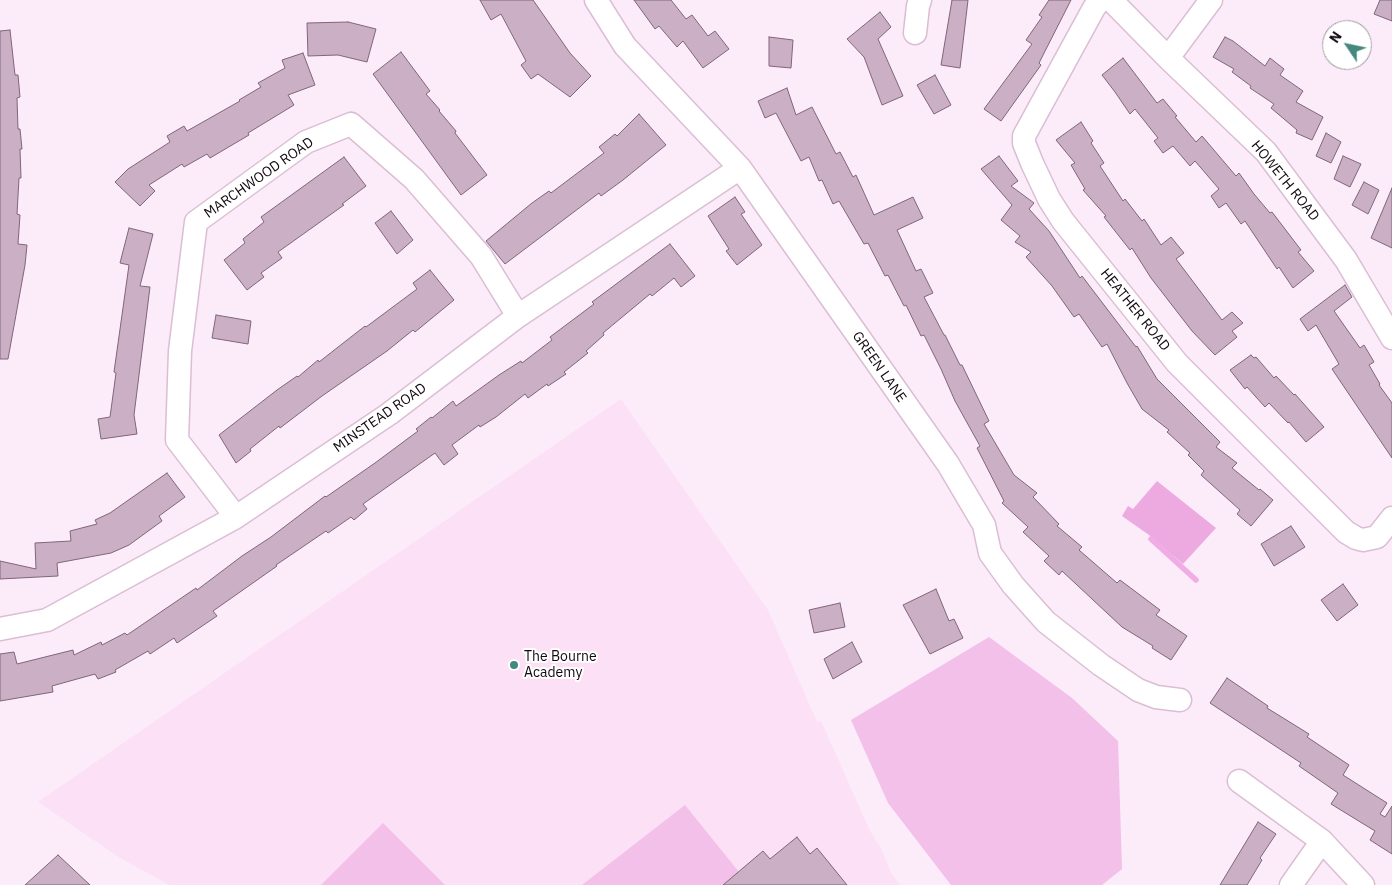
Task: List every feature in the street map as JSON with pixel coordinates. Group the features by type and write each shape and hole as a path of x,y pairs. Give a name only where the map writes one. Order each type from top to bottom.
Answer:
{"street":[{"name":"GREEN LANE","path":"596,0 625,46 740,168 948,464 984,525 990,553 1012,585 1046,622 1101,665 1138,690 1156,697 1180,700"},
{"path":"915,33 920,0"},
{"name":"HEATHER ROAD","path":"1100,0 1024,136 1024,143 1049,199 1064,221 1177,362 1346,532 1363,540 1377,536 1392,518"},
{"name":"HOWETH ROAD","path":"1110,0 1266,152 1346,260 1392,338"},
{"path":"1168,58 1211,0"},
{"name":"MARCHWOOD ROAD","path":"236,517 177,440 180,351 196,222 298,147 352,124 414,179 481,256 518,316"},
{"name":"MINSTEAD ROAD","path":"0,629 46,620 236,517 389,414 518,316 740,168"},
{"path":"1239,781 1322,841 1363,885"},
{"path":"1292,885 1322,841"}],"shaded area":[{"name":"The Bourne Academy","path":"621,399 768,610 817,722 821,721 870,831 881,848 891,873 900,885 170,885 120,858 38,802"},
{"path":"1157,481 1216,528 1183,564 1149,535 1122,516 1128,506 1133,509"},
{"path":"989,637 1072,698 1118,741 1122,869 1102,885 951,885 888,803 851,720"},
{"path":"685,805 739,872 738,885 582,885"},
{"path":"383,823 445,885 321,885"}],"building":[{"path":"480,0 533,0 570,53 591,76 570,97 538,74 531,79 521,65 526,61 501,14 491,20"},
{"path":"634,0 671,0 686,19 692,15 708,36 715,31 729,49 703,68 683,41 677,47 659,26 655,29"},
{"path":"952,0 968,0 960,68 941,65"},
{"path":"1049,0 1071,0 1039,63 1041,65 1001,121 984,109 1032,44 1026,40 1042,17 1039,15"},
{"path":"1380,0 1392,0 1392,21 1374,14"},
{"path":"880,12 891,27 878,39 903,96 882,105 864,57 847,39"},
{"path":"348,22 376,29 367,62 338,55 308,56 307,23"},
{"path":"10,30 15,75 18,75 20,97 17,98 18,129 20,129 22,149 20,149 21,178 19,178 17,214 20,215 18,244 27,245 8,359 0,359 0,31"},
{"path":"769,37 793,40 791,68 769,66"},
{"path":"1225,37 1265,66 1270,58 1284,69 1280,75 1303,91 1296,102 1323,117 1312,140 1296,133 1297,130 1271,108 1274,104 1250,88 1251,86 1232,72 1234,69 1213,57"},
{"path":"401,52 430,91 426,94 456,131 455,133 487,175 461,195 373,74"},
{"path":"303,53 315,85 288,95 294,105 210,158 207,154 184,167 182,164 149,185 155,191 140,206 115,182 128,169 170,142 167,136 184,126 187,131 240,101 261,87 258,83 285,68 282,60"},
{"path":"1123,58 1157,103 1163,99 1196,142 1202,136 1236,176 1239,173 1270,213 1272,212 1301,250 1298,252 1314,271 1293,288 1279,267 1277,269 1245,221 1241,224 1226,203 1219,208 1211,196 1219,189 1195,161 1190,166 1173,146 1163,153 1154,141 1158,138 1135,109 1130,114 1102,75"},
{"path":"935,75 951,105 934,114 917,85"},
{"path":"787,88 796,115 812,107 836,154 840,152 853,177 856,175 874,215 913,197 923,218 897,230 916,271 921,269 933,293 924,297 960,365 962,365 989,421 984,424 1014,475 1037,493 1033,497 1059,524 1057,526 1082,547 1079,550 1117,583 1120,580 1160,610 1156,615 1187,636 1171,660 1152,648 1153,646 1122,627 1062,571 1059,575 1044,561 1049,556 1023,532 1028,527 1002,503 1004,501 977,448 980,446 955,401 924,335 921,336 906,305 904,306 888,275 885,276 868,243 864,244 839,201 833,204 822,180 819,181 809,157 801,161 776,113 765,118 758,101"},
{"path":"639,114 666,145 623,180 601,196 599,193 505,264 486,241 532,203 549,191 551,193 604,153 599,147 615,134 617,136"},
{"path":"1081,122 1093,141 1091,143 1104,163 1100,166 1123,201 1125,199 1142,221 1144,219 1161,245 1171,237 1184,253 1176,259 1222,320 1232,312 1243,323 1232,331 1237,337 1215,355 1192,331 1151,278 1132,248 1130,250 1104,217 1106,216 1083,190 1085,189 1071,165 1075,163 1056,140"},
{"path":"1326,133 1341,142 1331,163 1316,156"},
{"path":"999,156 1018,181 1011,186 1034,203 1029,209 1049,231 1080,278 1082,276 1137,346 1157,379 1220,442 1216,447 1237,463 1232,468 1273,500 1251,526 1237,514 1240,510 1201,475 1204,471 1188,455 1190,453 1167,432 1169,430 1142,409 1107,344 1102,347 1079,314 1074,317 1052,286 1026,257 1031,252 1015,242 1020,236 1001,220 1012,205 981,169"},
{"path":"1343,156 1361,164 1350,187 1334,179"},
{"path":"344,157 366,186 342,204 344,205 278,252 282,258 261,273 264,277 247,290 224,260 245,243 243,239 264,222 261,217"},
{"path":"1364,182 1379,190 1368,214 1352,205"},
{"path":"1392,188 1392,248 1371,238"},
{"path":"735,197 745,212 741,214 762,245 737,265 726,251 729,249 708,216"},
{"path":"391,211 413,240 397,254 375,223"},
{"path":"129,228 153,234 140,286 150,287 134,415 137,434 101,439 98,419 110,417 116,373 114,372 129,265 120,263"},
{"path":"670,244 695,276 681,287 674,278 652,296 650,294 603,333 604,335 586,351 588,353 564,372 566,374 548,386 547,384 528,398 525,394 496,417 480,427 479,425 452,445 458,454 444,465 435,453 363,504 367,509 354,520 351,517 328,533 326,531 276,565 213,611 217,616 177,643 174,638 150,654 148,651 115,670 116,672 98,679 95,674 52,686 53,692 0,701 0,654 14,652 17,664 73,650 74,655 101,642 102,645 125,633 127,635 196,588 197,590 325,496 375,463 418,431 416,429 453,401 456,406 499,375 521,361 522,363 552,340 550,337 594,304 592,302"},
{"path":"430,270 454,300 415,332 413,330 280,428 279,426 236,463 219,435 277,390 298,377 318,360 319,362 417,289 413,283"},
{"path":"1345,285 1352,297 1334,311 1360,348 1364,345 1374,362 1369,365 1379,385 1392,403 1392,458 1332,369 1339,364 1316,325 1308,331 1300,319"},
{"path":"216,315 251,321 248,344 212,338"},
{"path":"1251,355 1254,358 1256,357 1274,378 1276,376 1295,394 1324,427 1306,442 1269,403 1265,407 1247,387 1245,389 1230,370"},
{"path":"167,473 185,497 159,516 162,521 129,545 111,553 57,563 58,576 0,579 0,561 36,569 35,543 71,541 70,531 97,524 95,520 110,513"},
{"path":"1291,526 1305,547 1274,566 1261,544"},
{"path":"1343,584 1358,605 1337,621 1321,600"},
{"path":"936,589 949,621 954,619 963,638 930,654 903,605"},
{"path":"840,603 845,627 814,633 809,610"},
{"path":"852,642 862,662 833,679 824,659"},
{"path":"1227,678 1268,706 1267,708 1309,734 1307,737 1349,765 1343,775 1387,803 1380,814 1385,817 1392,806 1392,854 1370,840 1375,831 1331,804 1338,793 1299,766 1301,763 1210,703"},
{"path":"1258,822 1276,834 1260,858 1262,860 1247,885 1220,885"},
{"path":"797,837 810,854 817,848 847,885 723,885 763,851 770,859"},
{"path":"58,855 90,885 25,885"}],"waterway":[{"path":"1151,539 1196,580"}],"place":[{"name":"The Bourne Academy","path":"514,665"}]}
